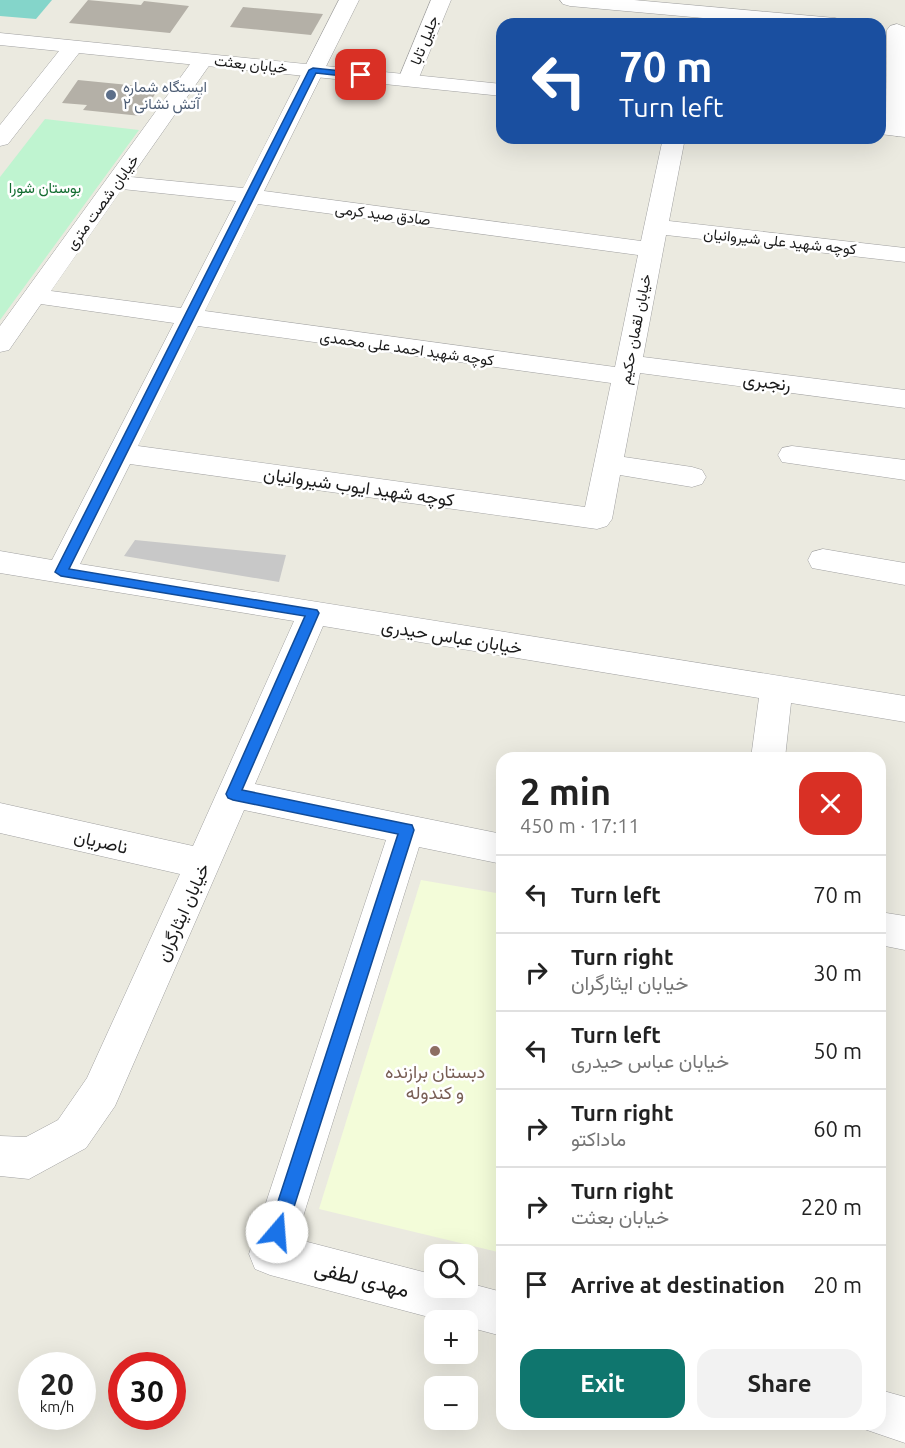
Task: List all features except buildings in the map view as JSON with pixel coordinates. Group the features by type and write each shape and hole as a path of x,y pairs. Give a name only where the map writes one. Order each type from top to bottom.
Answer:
{"street":[{"path":"61,572 349,0"},
{"name":"جلیل تابا","path":"408,80 441,0"},
{"path":"570,0 761,18"},
{"path":"894,29 894,129"},
{"name":"خیابان بعثت","path":"0,39 496,89"},
{"path":"0,139 73,46"},
{"name":"خیابان شصت متری","path":"0,344 203,60"},
{"name":"خیابان لقمان حکیم","path":"597,519 673,144"},
{"name":"صادق صید کرمی","path":"116,182 653,238"},
{"name":"کوچه شهید علی شیروانیان","path":"653,238 905,255"},
{"name":"کوچه شهید احمد علی محمدی","path":"35,296 189,318 627,370"},
{"name":"رنجبری","path":"627,370 905,399"},
{"name":"کوچه شهید ایوب شیروانیان","path":"121,453 597,519"},
{"path":"792,455 905,470"},
{"path":"608,464 692,477"},
{"path":"823,560 905,574"},
{"name":"خیابان عباس حیدری","path":"0,562 905,709"},
{"name":"خیابان ایثارگران","path":"0,1156 29,1158 72,1134 101,1092 313,613"},
{"path":"769,752 776,688"},
{"path":"233,794 496,848"},
{"name":"ناصریان","path":"0,818 202,864"},
{"name":"مهدی لطفی","path":"407,830 270,1254 496,1312"},
{"path":"886,929 905,933"},
{"path":"886,1415 905,1420"}],"shaded area":[{"path":"0,0 52,0 36,19 0,16"},
{"path":"135,540 286,555 279,582 124,556"},
{"name":"دبستان برازنده و کندوله","path":"421,880 496,893 496,1252 478,1247 478,1244 465,1244 319,1209"}],"green space":[{"name":"بوستان شورا","path":"45,119 139,130 0,320 0,177"}],"place":[{"name":"ایستگاه شماره ۲ آتش نشانی","path":"111,95"},
{"name":"دبستان برازنده و کندوله","path":"435,1051"}],"route":[{"path":"277,1232 407,830 233,794 313,613 61,572 313,70 361,75"}]}
